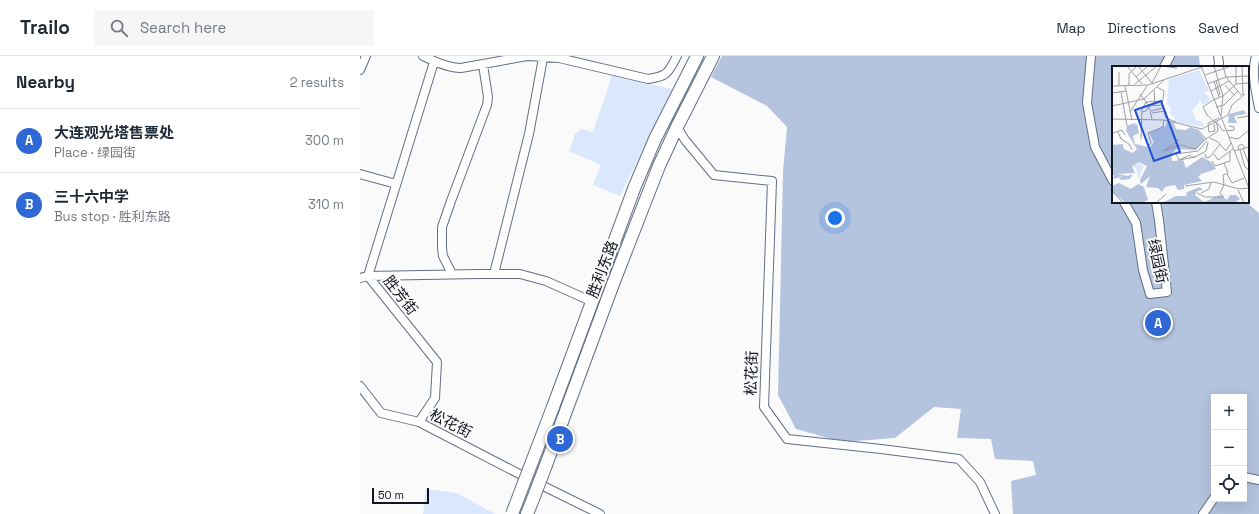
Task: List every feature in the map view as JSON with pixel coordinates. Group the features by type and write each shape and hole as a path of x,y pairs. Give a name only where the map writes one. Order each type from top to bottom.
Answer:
{"main road":[{"path":"512,514 642,169 655,139 697,56"},
{"name":"胜利东路","path":"527,514 659,166 677,126 713,56"}],"street":[{"path":"360,70 366,56"},
{"path":"423,56 434,62 452,68 468,68 528,56 559,58 648,79 662,77 670,68 677,56"},
{"path":"1090,56 1087,103 1088,110 1095,147 1112,179"},
{"path":"1165,66 1170,56"},
{"path":"1218,56 1218,66"},
{"path":"1256,56 1254,62 1259,108"},
{"path":"494,274 529,134 544,58"},
{"name":"胜芳街","path":"419,422 435,398 437,362 364,277 396,184 434,62"},
{"path":"452,274 443,256 442,227 487,105 488,97 483,65"},
{"name":"松花街","path":"677,126 685,140 714,175 772,181 764,407 787,439 959,459 980,482 995,514"},
{"path":"360,174 396,184"},
{"name":"绿园街","path":"1125,203 1136,223 1143,270 1150,294 1167,292 1160,220 1156,203"},
{"path":"364,277 452,274 520,274 534,277 593,302"},
{"name":"松花街","path":"360,386 381,413 419,422 600,514"},
{"path":"1247,478 1259,480"},
{"path":"1202,514 1211,502"}],"shaded area":[{"path":"722,56 1199,56 1200,66 1112,66 1112,203 1247,203 1259,213 1259,514 1013,514 1011,481 1036,475 1033,461 995,459 991,439 957,438 961,409 934,407 895,438 842,442 796,429 778,395 783,172 787,127 767,106 711,77"},
{"path":"612,76 673,89 620,196 593,185 601,165 569,151 575,134 581,129 593,132"},
{"path":"426,489 457,493 495,514 423,514"}],"place":[{"name":"大连观光塔售票处","path":"1158,323"},
{"name":"三十六中学","path":"560,439"}]}
